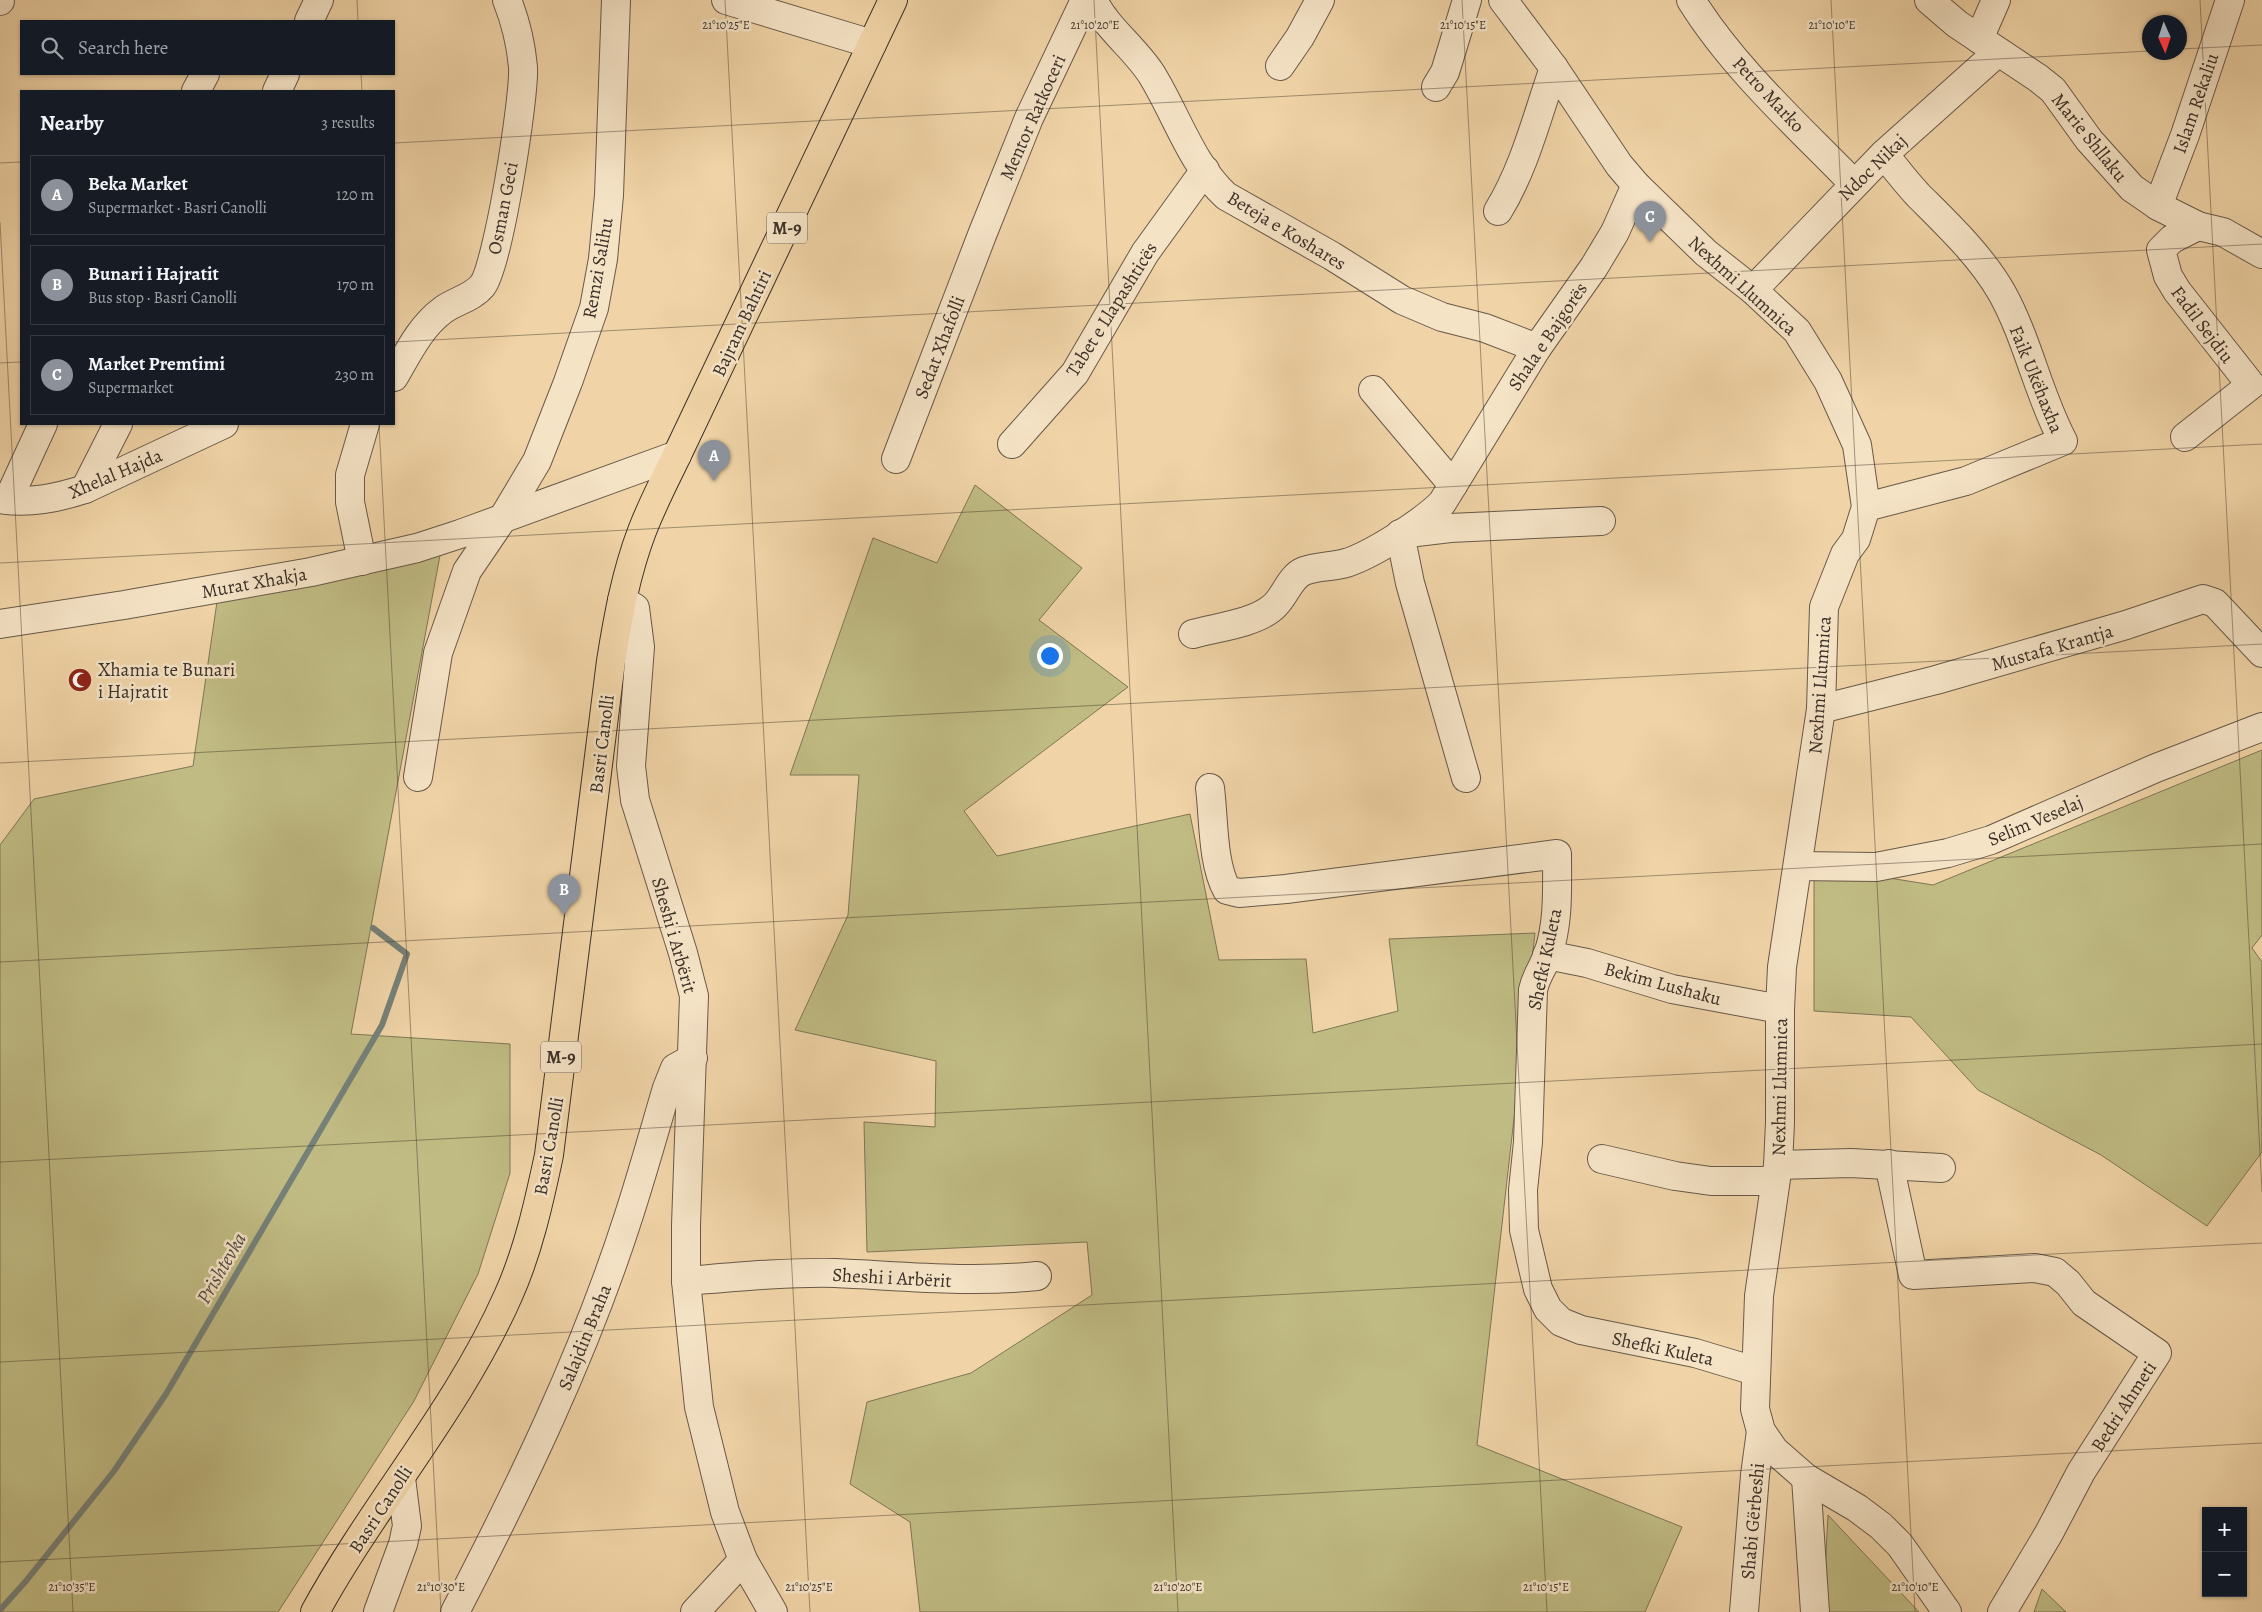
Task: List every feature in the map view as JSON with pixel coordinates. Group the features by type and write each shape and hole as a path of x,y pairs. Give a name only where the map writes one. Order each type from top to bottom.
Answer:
{"main road":[{"name":"Bajram Bahtiri","path":"677,455 893,0"},
{"name":"Basri Canolli","path":"315,1612 490,1334 509,1295 539,1201 555,1108 606,697 622,600 642,530 677,455"}],"street":[{"path":"309,20 319,0"},
{"name":"Osman Geci","path":"395,375 414,341 431,319 445,308 482,287 489,276 500,228 523,92 523,66 513,15 507,0"},
{"name":"Remzi Salihu","path":"503,518 536,460 568,382 594,308 603,259 609,195 616,0"},
{"path":"726,0 872,44"},
{"name":"Mentor Ratkoceri","path":"982,235 1029,118 1085,0"},
{"name":"Beteja e Koshares","path":"1093,0 1100,15 1130,47 1151,74 1205,170 1215,186 1226,196 1332,256 1402,300 1442,317 1485,328 1537,348"},
{"path":"1280,66 1300,38 1320,0"},
{"path":"1436,87 1445,72 1467,0"},
{"name":"Nexhmi Llumnica","path":"1503,0 1554,68 1619,165 1636,185 1706,253 1753,290 1797,331 1828,381 1857,445 1866,507 1856,539 1845,554 1824,607 1820,709 1782,967 1780,1123 1776,1173 1760,1287 1755,1409 1761,1431 1774,1450 1806,1478 1856,1508 1880,1526 1900,1545 1937,1601 1947,1612"},
{"name":"Petro Marko","path":"1691,0 1720,40 1757,83 1854,184"},
{"name":"Marie Shllaku","path":"1929,0 1957,24 2053,90 2089,140 2132,188 2158,206 2198,226 2223,232 2262,254"},
{"path":"1989,45 1996,0"},
{"name":"Islam Rekaliu","path":"2158,206 2185,135 2230,0"},
{"name":"Ndoc Nikaj","path":"1753,290 1989,45"},
{"path":"1498,211 1521,167 1554,68"},
{"path":"196,90 204,75"},
{"path":"277,90 285,75"},
{"name":"Faik Ukëhaxha","path":"1866,507 1966,480 2062,441 2050,418 2035,374 2002,293 1949,225 1917,193 1884,154"},
{"name":"Tabet e Llapashticës","path":"1012,444 1075,373 1145,253 1205,170"},
{"name":"Shala e Bajgorës","path":"1193,634 1263,613 1274,607 1294,578 1303,571 1346,563 1428,517 1442,503 1537,348 1594,267 1615,232 1636,185"},
{"name":"Fadil Sejdiu","path":"2185,437 2251,385 2194,314 2168,276 2161,250 2172,239 2198,226"},
{"name":"Sedat Xhafolli","path":"896,459 982,235"},
{"path":"1373,390 1454,485"},
{"path":"4,499 42,425"},
{"path":"85,489 117,425"},
{"name":"Xhelal Hajda","path":"4,499 36,501 64,496 85,489 222,425"},
{"path":"362,561 350,502 350,475 364,425"},
{"name":"Murat Xhakja","path":"0,624 142,602 362,561 417,548 677,455"},
{"path":"418,777 438,653 467,571 503,518"},
{"name":"Shala e Bajgorës","path":"1400,534 1450,528 1601,520"},
{"path":"1400,534 1410,583 1466,778"},
{"name":"Mustafa Krantja","path":"1820,709 1965,672 2126,625 2204,599 2214,603 2262,653"},
{"name":"Sheshi i Arbërit","path":"622,600 635,608 639,627 640,647 631,766 635,800 683,953 694,996 686,1225 686,1281 699,1407 725,1512 743,1560 773,1612"},
{"name":"Selim Veselaj","path":"1798,866 1876,867 1948,853 1991,840 2156,768 2262,727"},
{"name":"Shefki Kuleta","path":"1210,788 1217,862 1221,879 1227,890 1239,893 1286,890 1558,854 1556,910 1547,955 1537,974 1533,990 1528,1142 1523,1190 1524,1230 1538,1290 1548,1310 1561,1322 1581,1330 1695,1353 1756,1371"},
{"name":"Bekim Lushaku","path":"1547,955 1587,963 1672,989 1780,1009"},
{"name":"Salajdin Braha","path":"455,1612 519,1487 562,1392 628,1219 667,1088 675,1068 693,1058"},
{"name":"Nexhmi Llumnica","path":"1602,1159 1675,1176 1711,1181 1776,1173"},
{"path":"1776,1173 1889,1164 1941,1168"},
{"name":"Bedri Ahmeti","path":"1889,1164 1913,1274 2035,1268 2055,1272 2068,1282 2084,1303 2157,1353 2102,1438 2050,1534 2002,1612"},
{"name":"Sheshi i Arbërit","path":"686,1281 823,1273 953,1280 1002,1280 1037,1276"},
{"name":"Shabi Gërbeshi","path":"1744,1612 1754,1475 1761,1431"},
{"path":"378,1612 403,1544 407,1526 401,1478"},
{"path":"1806,1478 1815,1612"},
{"path":"695,1612 743,1560"}],"shaded area":[{"path":"975,485 1082,568 1039,620 1128,687 964,811 997,856 1190,814 1219,960 1306,959 1313,1033 1398,1011 1389,939 1535,933 1477,1445 1682,1527 1645,1612 920,1612 910,1522 850,1484 867,1402 971,1373 1092,1295 1087,1242 867,1252 864,1122 935,1127 936,1061 795,1030 848,915 859,775 790,775 873,538 937,563"},
{"path":"441,550 351,1034 510,1044 510,1173 478,1274 414,1401 278,1612 0,1612 0,845 34,799 193,766 218,595"},
{"path":"2262,750 2262,935 2252,948 2262,962 2262,1152 2207,1226 2101,1155 1978,1090 1911,1017 1814,1011 1814,866 1933,885"},
{"path":"1828,1515 1919,1612 1823,1612"},
{"path":"2042,1589 2066,1612 2034,1612"}],"waterway":[{"name":"Prishtevka","path":"0,1610 26,1581 114,1471 166,1394 382,1025 407,954 373,928"}],"place":[{"name":"Market Premtimi","path":"1650,242"},
{"name":"Beka Market","path":"714,481"},
{"name":"Xhamia te Bunari i Hajratit","path":"80,680"},
{"name":"Bunari i Hajratit","path":"564,915"}]}
